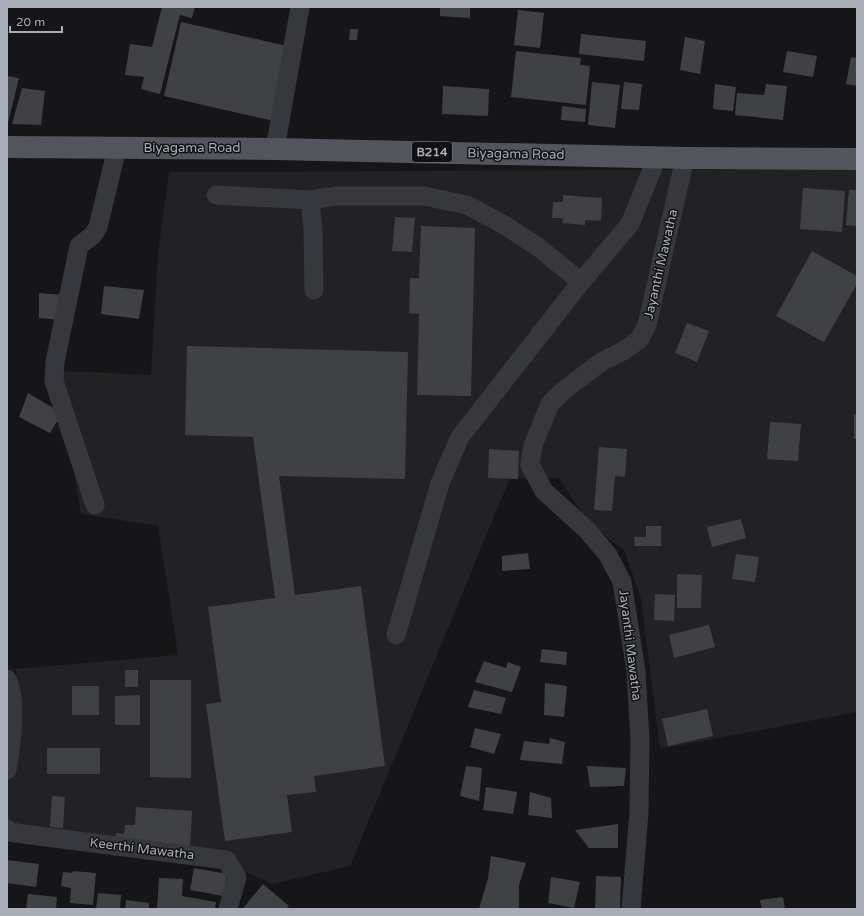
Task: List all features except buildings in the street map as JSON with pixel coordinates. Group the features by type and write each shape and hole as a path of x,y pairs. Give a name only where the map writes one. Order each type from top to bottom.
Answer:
{"main road":[{"name":"Biyagama Road","path":"7,147 275,149 685,158 857,159"}],"street":[{"path":"275,149 300,7"},
{"path":"95,505 54,381 55,362 79,246 93,235 98,227 117,148"},
{"path":"396,635 440,483 460,437 580,282 630,224 657,157"},
{"name":"Jayanthi Mawatha","path":"631,909 639,812 640,740 636,670 622,582 608,555 586,530 544,491 530,464 533,445 550,404 563,391 601,362 623,351 639,340 647,325 685,158"},
{"path":"216,195 310,200 336,196 424,196 468,205 506,226 538,247 580,282"},
{"path":"310,200 313,230 314,290"},
{"path":"7,679 13,697 10,754 7,770"},
{"name":"Keerthi Mawatha","path":"7,829 10,832 17,833 226,860 237,877 228,909"}],"shaded area":[{"path":"857,169 857,712 660,749 641,599 625,551 588,523 559,478 510,478 350,866 272,884 204,853 7,837 7,782 15,758 16,669 178,655 158,526 81,514 62,394 62,371 151,375 158,254 169,172"}]}
